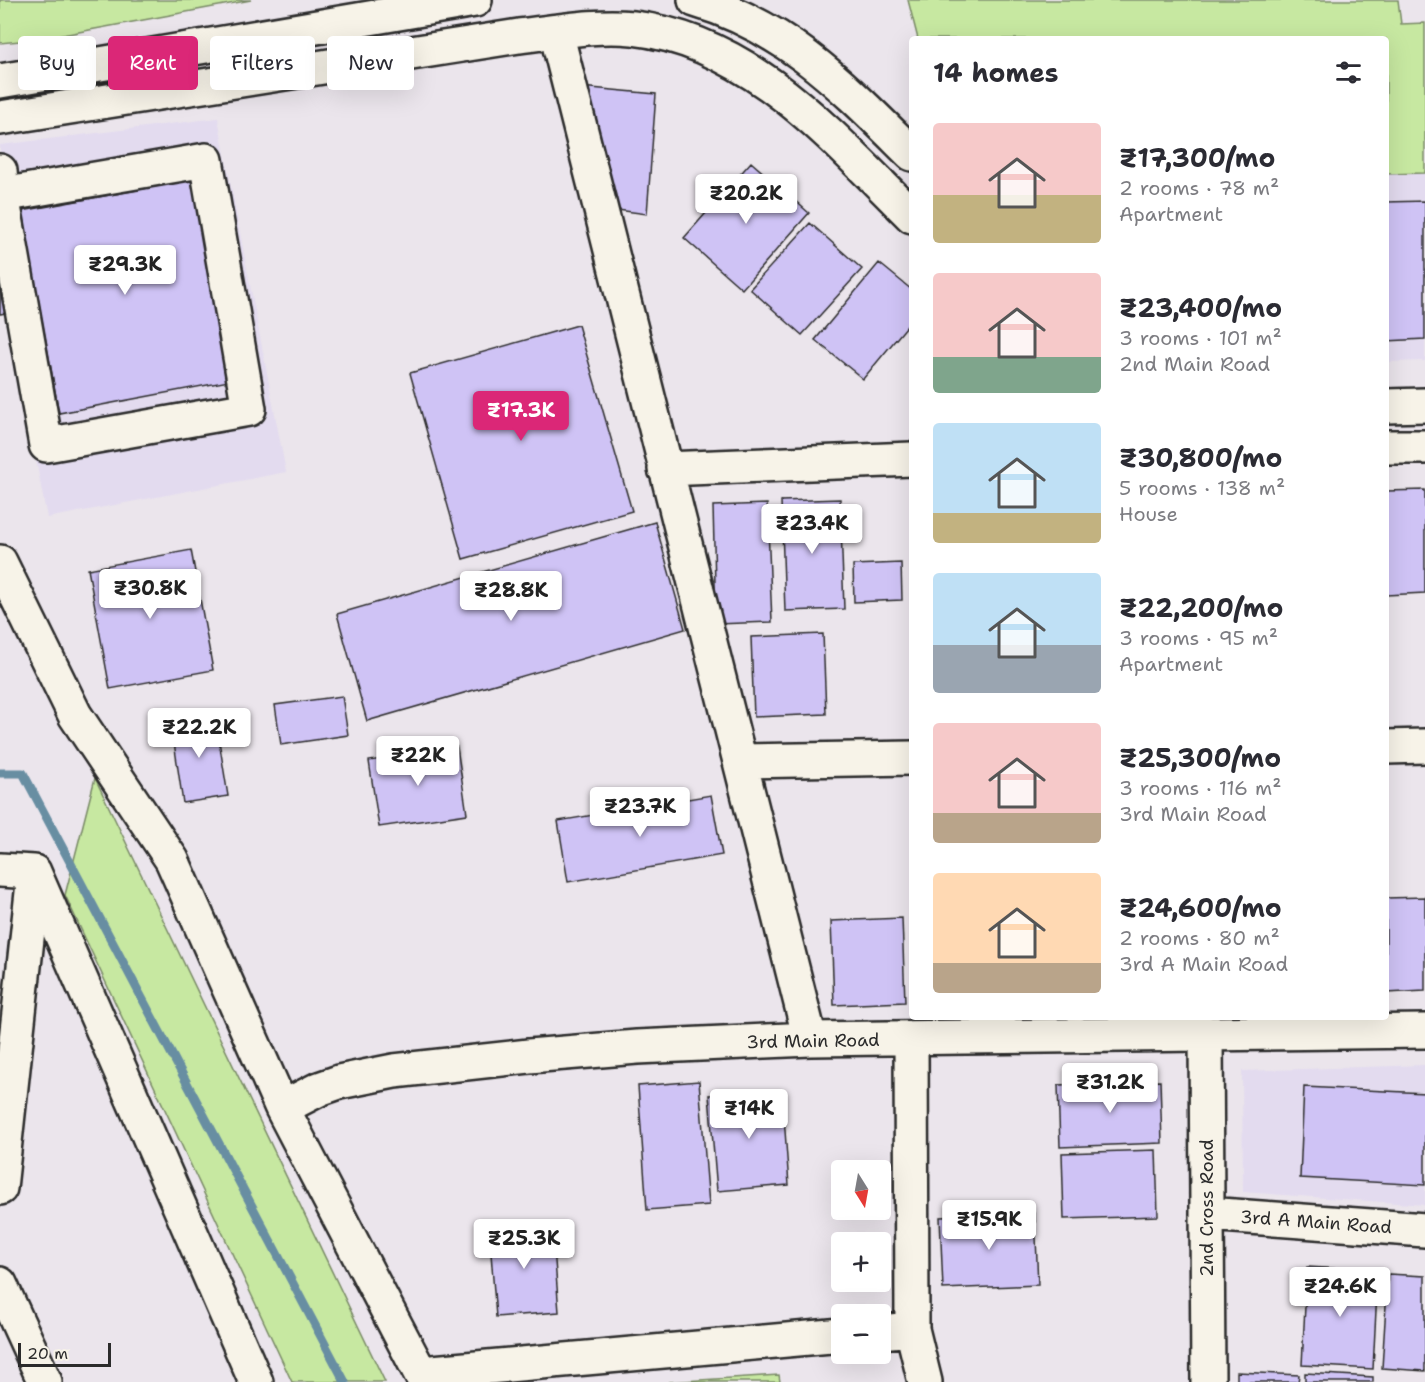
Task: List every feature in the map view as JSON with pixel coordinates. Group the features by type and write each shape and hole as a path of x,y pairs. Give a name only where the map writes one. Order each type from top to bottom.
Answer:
{"street":[{"path":"0,81 475,0"},
{"path":"695,0 753,22 803,53 847,90 909,151"},
{"path":"0,118 519,36 595,28 633,28 686,40 711,50 753,73 811,117 909,213"},
{"path":"556,32 810,1040"},
{"path":"206,160 249,409 46,445 1,183 206,160"},
{"path":"1389,406 1425,405"},
{"path":"1389,447 1425,447"},
{"path":"665,470 909,459"},
{"path":"0,562 75,716 172,860 282,1108 423,1377 831,1336"},
{"path":"1389,747 1425,746"},
{"path":"740,761 909,758"},
{"path":"0,870 34,872"},
{"path":"0,1188 34,872"},
{"path":"34,872 256,1382"},
{"name":"3rd Main Road","path":"282,1108 319,1089 339,1082 394,1071 637,1047 810,1040 1425,1030"},
{"name":"2nd Cross Road","path":"1206,1034 1208,1382"},
{"path":"911,1039 896,1331 925,1382"},
{"name":"3rd A Main Road","path":"1207,1214 1425,1230"},
{"path":"0,1284 45,1382"}],"shaded area":[{"path":"218,118 286,472 47,518 0,270 0,145"},
{"path":"1425,173 1425,361 1389,362 1389,174"},
{"path":"1425,1065 1425,1205 1243,1192 1242,1071"}],"green space":[{"path":"0,0 251,0 57,36 18,36 18,41 0,43"},
{"path":"908,0 1398,0 1401,24 1425,23 1425,173 1389,174 1389,36 917,36"},
{"path":"95,778 385,1382 292,1382 65,895"},
{"path":"779,1375 780,1382 668,1382"}],"building":[{"path":"580,87 656,94 647,214 610,209"},
{"path":"751,162 809,213 742,289 684,238"},
{"path":"192,180 229,381 59,413 22,211"},
{"path":"1425,201 1425,339 1389,341 1389,202"},
{"path":"810,223 862,269 802,335 750,289"},
{"path":"879,263 909,288 909,324 863,379 815,340"},
{"path":"0,281 6,313 0,314"},
{"path":"578,325 632,511 463,559 410,373"},
{"path":"1425,490 1425,593 1389,595 1389,491"},
{"path":"840,499 844,609 785,611 781,501"},
{"path":"767,504 772,622 716,624 713,506"},
{"path":"655,522 685,629 367,721 337,614"},
{"path":"191,550 213,670 110,689 88,569"},
{"path":"901,563 902,600 854,602 853,565"},
{"path":"823,634 826,714 754,717 751,637"},
{"path":"342,696 348,735 281,745 275,705"},
{"path":"215,716 228,796 183,803 171,722"},
{"path":"457,747 467,814 379,827 369,761"},
{"path":"711,795 722,855 568,882 558,821"},
{"path":"1425,897 1425,991 1389,993 1389,898"},
{"path":"902,918 905,1002 834,1005 831,921"},
{"path":"699,1081 709,1205 647,1210 638,1086"},
{"path":"1160,1081 1162,1143 1060,1147 1058,1085"},
{"path":"1304,1087 1425,1093 1425,1185 1300,1178"},
{"path":"782,1090 789,1185 717,1191 709,1095"},
{"path":"1156,1150 1158,1216 1064,1219 1062,1153"},
{"path":"1035,1213 1038,1285 943,1289 940,1217"},
{"path":"552,1223 559,1312 496,1317 489,1228"},
{"path":"1307,1267 1378,1271 1373,1369 1302,1365"},
{"path":"1388,1274 1425,1276 1425,1371 1382,1368"},
{"path":"1237,1372 1299,1375 1298,1382 1237,1382"},
{"path":"1305,1373 1373,1377 1373,1382 1305,1382"}],"waterway":[{"path":"0,773 23,773 345,1382"}]}
